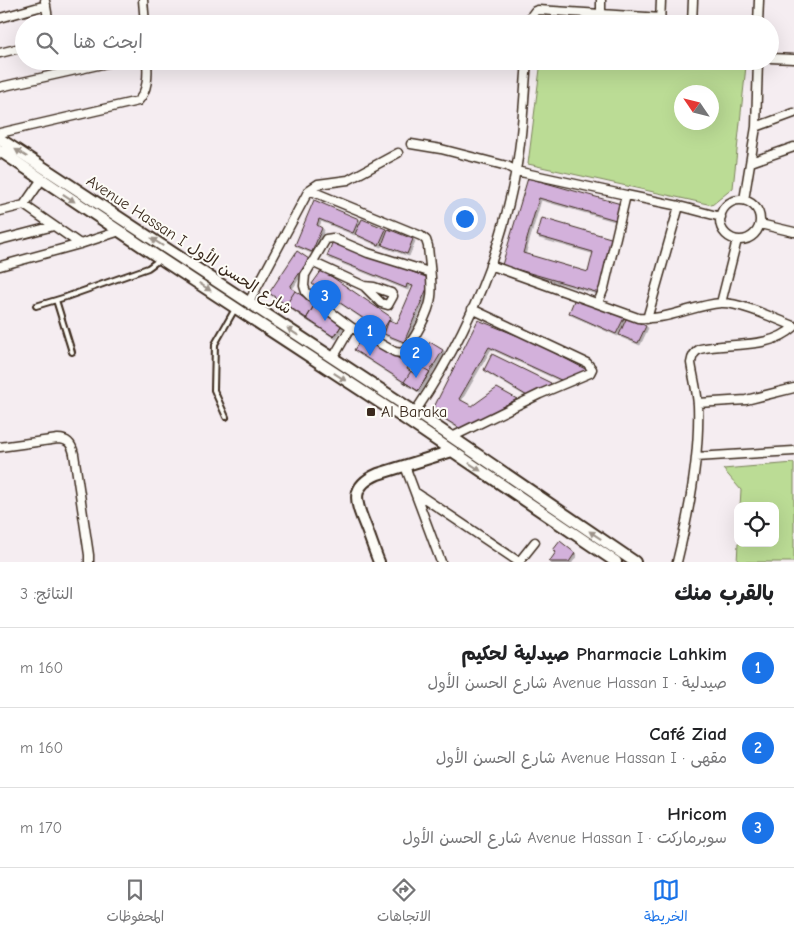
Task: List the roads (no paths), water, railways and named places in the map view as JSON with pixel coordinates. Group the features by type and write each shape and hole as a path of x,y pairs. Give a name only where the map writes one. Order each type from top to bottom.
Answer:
{"main road":[{"name":"Avenue Hassan I شارع الحسن الأول","path":"0,139 415,412 635,562"},
{"path":"0,150 616,562"},
{"path":"379,562 356,504 357,494 361,485 368,478 452,451"}],"street":[{"path":"143,0 144,15"},
{"path":"601,0 601,14"},
{"path":"660,15 661,0"},
{"path":"692,15 693,0"},
{"path":"758,0 758,15"},
{"path":"0,18 46,2 48,15"},
{"path":"532,15 533,12 538,10 609,15"},
{"path":"0,53 15,49"},
{"path":"779,58 794,59"},
{"path":"0,87 76,70"},
{"path":"0,134 138,101 147,83 147,70"},
{"path":"415,412 454,348 490,265 516,171 526,70"},
{"path":"744,200 756,127 758,70"},
{"path":"756,127 794,113"},
{"path":"411,144 441,149 507,166 516,171 720,216"},
{"path":"751,162 794,147"},
{"path":"249,302 309,190 318,184 348,180 398,153"},
{"path":"0,211 24,205 42,179"},
{"path":"309,190 420,236 426,240 428,246 431,299 414,336 402,353 395,352 352,327 313,300 306,292 303,283 312,262 326,239 333,238 368,253 429,272"},
{"path":"598,303 604,288 626,195"},
{"path":"736,200 752,203 760,216 758,232 744,240 729,237 724,232 720,216 729,203 736,200"},
{"path":"24,205 80,244"},
{"path":"647,319 679,206"},
{"path":"760,224 794,232"},
{"path":"0,240 54,226"},
{"path":"0,266 120,231"},
{"path":"720,303 737,240"},
{"path":"312,262 364,286"},
{"path":"490,265 638,318 658,318 720,303 740,306 794,326 789,331 764,341 726,347 706,347 695,352 691,363 698,403 696,457 685,529 677,562"},
{"path":"452,437 540,394 590,373 592,369 587,363 472,309"},
{"path":"333,358 352,327"},
{"path":"698,403 746,400 794,388"},
{"path":"0,447 58,438 71,444 89,562"},
{"path":"696,457 794,451"},
{"path":"405,466 441,562"},
{"path":"414,492 519,562 535,542"}],"lane":[{"path":"36,306 148,268 161,259"},
{"path":"56,300 72,352"},
{"path":"226,417 214,390 215,344 236,307"}],"place":[{"name":"Hricom","path":"325,321"},
{"name":"Pharmacie Lahkim صيدلية لحكيم","path":"370,356"},
{"name":"Café Ziad","path":"416,378"},
{"name":"Al Baraka","path":"371,412"}]}
